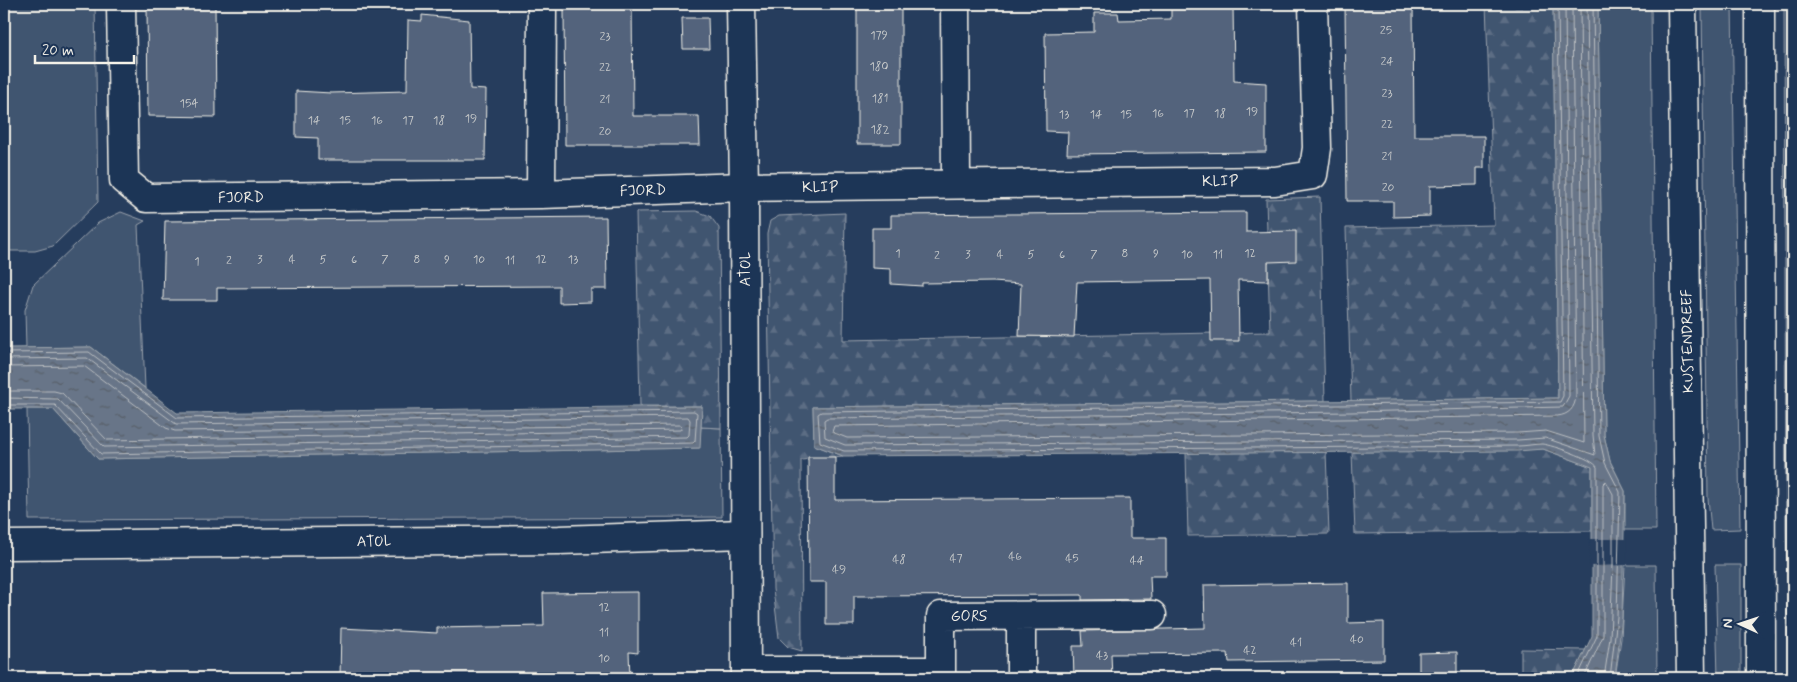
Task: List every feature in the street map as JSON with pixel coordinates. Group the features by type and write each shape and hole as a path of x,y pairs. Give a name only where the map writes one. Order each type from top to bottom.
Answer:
{"street":[{"name":"FJORD","path":"121,4 124,180 146,198 541,194 744,186"},
{"path":"541,194 542,4"},
{"name":"ATOL","path":"741,4 744,186 746,674"},
{"path":"955,4 956,184"},
{"name":"KLIP","path":"744,186 1275,181 1313,175 1317,148 1313,4"},
{"name":"KUSTENDREEF","path":"1682,4 1691,678"},
{"path":"1760,4 1761,678"},
{"name":"ATOL","path":"8,550 559,540 745,534"},
{"name":"GORS","path":"746,674 941,674 941,616 1152,615"},
{"path":"1021,616 1021,678"}],"green space":[{"path":"4,4 95,4 98,202 53,246 35,251 11,251 4,246"},
{"path":"1486,4 1553,4 1558,398 1351,401 1346,228 1494,225"},
{"path":"1598,4 1651,4 1656,530 1625,530 1625,491 1610,461 1604,435"},
{"path":"1702,4 1732,4 1740,529 1711,530 1708,498"},
{"path":"1784,4 1793,4 1793,678 1789,678 1786,529"},
{"path":"1320,197 1325,401 813,407 814,445 843,456 801,460 802,651 788,647 779,638 773,589 767,234 770,221 779,216 845,213 843,340 1270,332 1266,199"},
{"path":"696,211 710,216 719,228 721,428 701,427 702,406 640,406 636,212"},
{"path":"121,212 145,221 138,225 145,388 91,347 26,348 25,310 33,285 98,223"},
{"path":"27,409 53,409 98,459 699,448 701,427 721,428 722,517 29,520"},
{"path":"1543,449 1592,467 1592,531 1355,534 1352,452"},
{"path":"1326,452 1329,534 1188,536 1186,453"},
{"path":"1625,565 1656,565 1657,678 1615,678 1621,639"},
{"path":"1715,565 1741,565 1741,678 1718,678"},
{"path":"1521,649 1586,650 1572,678 1521,678"}],"water":[{"path":"1553,4 1598,4 1604,435 1610,461 1625,491 1622,617 1615,678 1572,678 1592,636 1592,467 1543,449 1518,451 843,456 814,445 813,407 1558,398"},
{"path":"91,347 177,413 702,406 700,448 98,459 53,409 4,409 4,348"}],"pier":[{"path":"1590,539 1627,539 1627,565 1589,566"}],"building":[{"path":"147,4 215,4 216,117 148,116"},
{"path":"588,4 632,4 633,116 699,116 700,145 565,145 564,9 588,9"},
{"path":"857,4 901,4 901,144 857,144"},
{"path":"1345,4 1413,4 1414,136 1484,136 1484,168 1477,168 1477,185 1430,186 1430,216 1393,217 1393,201 1347,201"},
{"path":"1233,6 1234,81 1266,83 1266,152 1067,154 1068,132 1046,131 1045,33 1094,32 1094,13 1118,13 1119,20 1171,19 1171,7"},
{"path":"422,15 469,20 470,89 486,90 485,160 318,160 318,138 296,137 296,91 331,93 407,91 408,20 422,21"},
{"path":"682,18 708,18 709,49 683,49"},
{"path":"1246,212 1246,232 1296,231 1296,261 1268,262 1268,281 1238,280 1239,341 1211,341 1210,280 1077,282 1074,337 1019,336 1021,284 993,282 922,283 922,286 891,284 891,269 872,268 872,228 891,228 891,215"},
{"path":"606,217 607,289 591,289 591,302 559,303 559,286 217,288 217,300 163,300 165,221"},
{"path":"808,457 835,457 835,500 1130,498 1130,538 1166,538 1166,576 1150,576 1151,599 1082,600 1082,595 854,596 854,625 826,625 826,582 809,582"},
{"path":"1348,583 1348,623 1384,622 1384,660 1229,662 1228,653 1111,654 1112,678 1074,678 1073,646 1083,646 1082,631 1205,628 1204,585"},
{"path":"638,592 638,653 629,652 630,678 340,678 341,628 437,633 437,628 544,626 543,593"},
{"path":"1457,652 1457,678 1419,678 1419,653"}]}
